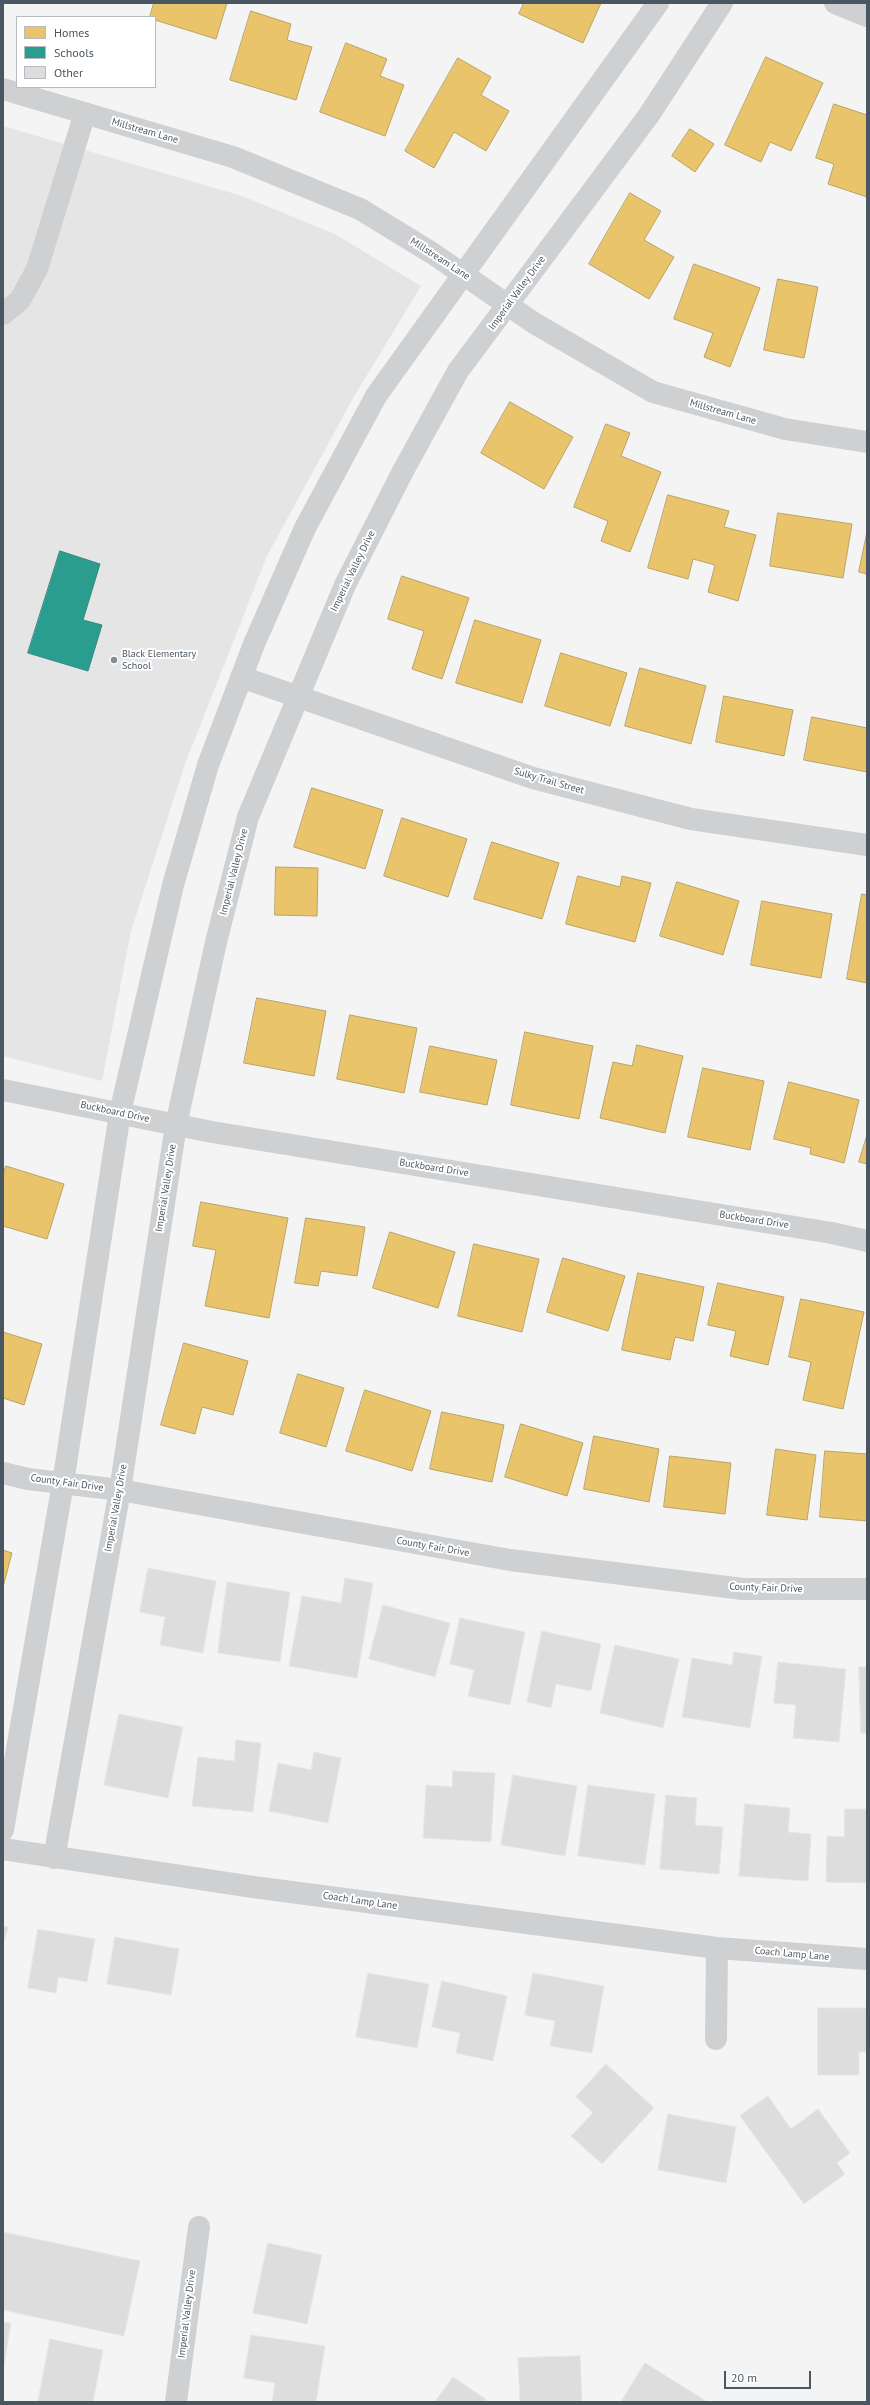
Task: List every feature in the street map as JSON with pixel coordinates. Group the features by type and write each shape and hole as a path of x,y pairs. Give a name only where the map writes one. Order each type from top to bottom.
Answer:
{"street":[{"path":"3,1830 63,1483 120,1113 173,885 208,765 241,677 306,528 376,396 462,274 534,178 658,3"},
{"name":"Imperial Valley Drive","path":"54,1858 120,1490 176,1125 216,942 248,817 345,585 458,371 649,115 722,3"},
{"path":"835,3 867,16"},
{"name":"Millstream Lane","path":"3,89 233,157 360,209 462,274 534,323 653,392 785,429 867,442"},
{"path":"3,314 20,300 37,269 85,113"},
{"name":"Sulky Trail Street","path":"241,677 298,695 533,778 691,819 867,845"},
{"name":"Buckboard Drive","path":"3,1090 176,1125 832,1233 867,1241"},
{"name":"County Fair Drive","path":"3,1473 63,1483 120,1490 510,1560 743,1589 867,1589"},
{"name":"Coach Lamp Lane","path":"3,1849 54,1858 261,1888 717,1948 867,1959"},
{"path":"716,2039 717,1948"},
{"name":"Imperial Valley Drive","path":"176,2402 199,2226"}],"shaded area":[{"name":"Black Elementary School","path":"3,126 242,196 335,234 421,286 352,400 267,556 185,764 131,931 102,1081 3,1056"}],"building: Homes":[{"path":"154,3 227,3 216,39 156,20 156,16 150,16"},
{"path":"524,3 601,3 583,43 519,14"},
{"path":"251,11 291,24 287,40 312,47 296,100 230,80"},
{"path":"346,43 387,59 380,76 404,85 385,136 320,112"},
{"path":"766,57 823,83 791,151 770,142 761,162 725,145"},
{"path":"458,58 491,77 481,95 509,111 486,151 454,132 434,168 405,151"},
{"path":"834,104 867,115 867,197 828,184 834,164 816,158"},
{"path":"690,129 714,144 695,172 672,156"},
{"path":"630,193 661,211 644,240 674,257 649,299 589,264"},
{"path":"694,264 760,288 730,367 704,357 713,333 674,319"},
{"path":"778,279 818,287 804,358 764,350"},
{"path":"510,402 573,437 544,489 481,453"},
{"path":"606,424 630,433 621,456 661,472 630,552 601,541 608,521 574,507"},
{"path":"668,495 729,511 724,527 756,535 738,601 708,592 715,565 693,559 688,579 648,568"},
{"path":"778,513 852,524 843,578 770,566"},
{"path":"867,532 867,574 859,572"},
{"path":"402,576 469,598 442,679 412,669 424,631 388,619"},
{"path":"475,620 541,640 522,703 456,683"},
{"path":"561,653 627,673 610,726 545,706"},
{"path":"640,668 706,686 691,744 625,726"},
{"path":"724,696 793,710 784,756 716,742"},
{"path":"812,717 867,728 867,772 804,760"},
{"path":"312,788 383,810 365,869 294,847"},
{"path":"402,818 467,839 448,897 384,876"},
{"path":"492,842 559,863 542,919 474,899"},
{"path":"276,867 318,868 317,916 275,915"},
{"path":"578,876 620,887 622,876 651,883 635,942 566,924"},
{"path":"677,882 739,901 723,955 660,936"},
{"path":"862,894 867,895 867,983 847,979"},
{"path":"762,901 832,914 821,978 751,965"},
{"path":"257,998 326,1011 314,1076 244,1063"},
{"path":"350,1015 417,1028 404,1093 337,1079"},
{"path":"525,1032 593,1046 579,1119 511,1105"},
{"path":"637,1045 683,1056 665,1133 600,1118 613,1062 632,1066"},
{"path":"430,1046 497,1060 487,1105 420,1092"},
{"path":"703,1068 764,1081 750,1150 688,1137"},
{"path":"789,1082 859,1100 844,1163 810,1154 811,1148 774,1139"},
{"path":"867,1135 867,1164 859,1162"},
{"path":"6,1166 64,1184 47,1239 3,1226 3,1176"},
{"path":"201,1202 288,1218 269,1318 205,1306 216,1250 193,1246"},
{"path":"306,1218 365,1227 357,1276 321,1271 318,1286 295,1283"},
{"path":"390,1232 455,1252 438,1308 373,1288"},
{"path":"474,1244 539,1259 522,1332 458,1316"},
{"path":"563,1258 625,1276 608,1331 547,1312"},
{"path":"638,1273 704,1287 693,1341 675,1337 670,1360 622,1350"},
{"path":"718,1283 784,1297 768,1365 730,1356 736,1331 708,1325"},
{"path":"801,1299 864,1312 843,1409 803,1400 811,1362 789,1357"},
{"path":"3,1332 42,1344 24,1405 3,1398"},
{"path":"184,1343 248,1361 233,1415 202,1407 195,1434 161,1425"},
{"path":"298,1374 344,1388 326,1447 280,1433"},
{"path":"365,1390 431,1411 412,1471 346,1451"},
{"path":"442,1412 504,1425 492,1482 430,1469"},
{"path":"521,1424 583,1443 567,1496 505,1477"},
{"path":"594,1436 659,1449 649,1502 584,1489"},
{"path":"776,1449 816,1455 807,1520 767,1515"},
{"path":"825,1451 867,1454 867,1521 820,1517"},
{"path":"670,1456 731,1463 725,1514 664,1507"},
{"path":"3,1550 12,1553 3,1587"}],"building: Schools":[{"path":"60,551 100,564 83,620 102,625 88,671 28,653"}],"building: Other":[{"path":"148,1568 216,1581 203,1653 160,1645 165,1617 140,1612"},
{"path":"345,1578 373,1583 357,1678 289,1666 302,1596 341,1603"},
{"path":"227,1582 290,1592 280,1662 218,1653"},
{"path":"383,1605 450,1623 435,1677 369,1659"},
{"path":"460,1618 525,1632 510,1705 468,1696 474,1670 450,1664"},
{"path":"542,1631 601,1644 591,1691 556,1684 551,1708 527,1702"},
{"path":"615,1645 679,1659 663,1728 600,1713"},
{"path":"734,1652 762,1656 750,1728 682,1717 692,1658 732,1665"},
{"path":"778,1662 846,1669 839,1742 793,1738 796,1705 774,1703"},
{"path":"859,1667 867,1667 867,1733 861,1733"},
{"path":"119,1714 183,1727 168,1798 104,1785"},
{"path":"236,1740 261,1743 253,1812 192,1806 198,1757 234,1761"},
{"path":"314,1752 341,1758 328,1823 269,1811 278,1763 311,1770"},
{"path":"453,1771 495,1773 491,1842 423,1838 426,1785 452,1787"},
{"path":"513,1775 577,1786 565,1856 501,1845"},
{"path":"588,1785 655,1794 645,1865 578,1856"},
{"path":"666,1795 697,1798 695,1825 723,1827 719,1874 660,1869"},
{"path":"745,1804 790,1808 788,1832 811,1834 808,1881 739,1876"},
{"path":"845,1809 867,1809 867,1883 826,1882 827,1836 844,1837"},
{"path":"3,1926 8,1927 3,1945"},
{"path":"38,1929 95,1939 87,1982 58,1977 56,1993 28,1988"},
{"path":"115,1937 179,1949 171,1995 107,1984"},
{"path":"368,1973 429,1984 417,2048 356,2037"},
{"path":"533,1973 604,1986 592,2053 550,2046 555,2021 525,2015"},
{"path":"442,1981 507,1996 493,2061 456,2053 460,2033 432,2027"},
{"path":"818,2008 867,2008 867,2052 859,2052 859,2075 818,2075"},
{"path":"606,2064 654,2108 602,2164 571,2136 593,2113 576,2097"},
{"path":"768,2096 791,2129 818,2109 850,2153 837,2163 845,2174 804,2204 740,2116"},
{"path":"668,2114 736,2127 726,2183 658,2170"},
{"path":"3,2232 140,2261 124,2336 3,2310"},
{"path":"268,2243 322,2255 307,2324 253,2313"},
{"path":"3,2322 11,2323 3,2371"},
{"path":"251,2335 325,2346 316,2402 272,2402 275,2383 244,2378"},
{"path":"50,2339 103,2350 93,2402 38,2402"},
{"path":"580,2356 582,2402 520,2402 518,2358"},
{"path":"645,2363 706,2401 706,2402 621,2402"},
{"path":"453,2377 487,2400 486,2402 435,2402"}],"place":[{"name":"Black Elementary School","path":"114,660"}]}
